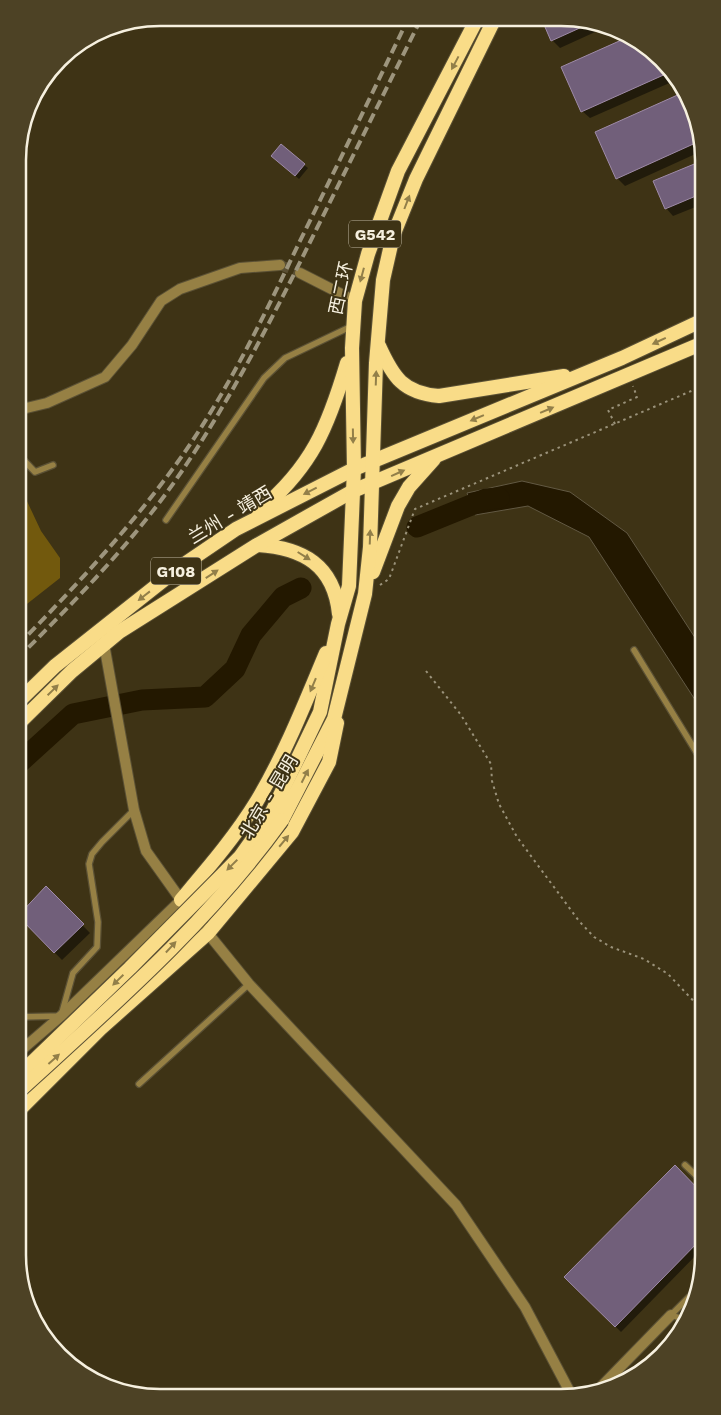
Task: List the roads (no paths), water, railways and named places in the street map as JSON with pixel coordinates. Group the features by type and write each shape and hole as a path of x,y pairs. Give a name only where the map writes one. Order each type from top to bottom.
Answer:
{"highway":[{"name":"西二环","path":"352,492 354,469 352,326 355,301 368,254 398,171 474,26"},
{"name":"G542","path":"372,461 378,344 384,280 393,236 416,179 491,26"},
{"name":"G108","path":"354,469 587,373 695,324"},
{"path":"378,344 394,376 407,388 423,395 439,396 587,373"},
{"name":"G108","path":"26,716 72,671 119,632 257,545 352,492 695,347"},
{"path":"236,528 269,503 310,456 332,413 352,348"},
{"path":"365,594 398,506 410,487 437,455"},
{"name":"北京 - 昆明","path":"26,1085 142,979 251,862 334,719 356,637 365,594 372,461"},
{"name":"兰州 - 靖西","path":"26,694 55,666 180,567 236,528 354,469"},
{"name":"北京 - 昆明","path":"26,1068 130,968 240,857 277,816 320,712 338,624 349,586 352,492"},
{"path":"180,900 225,848 257,801 295,728 338,624 335,595 327,577 314,563 290,549 257,545"},
{"path":"26,1104 100,1030 208,933 292,832 329,762 356,637"}],"street":[{"path":"26,408 46,403 105,377 132,345 161,301 180,289 240,268 280,266"},
{"path":"300,273 355,301"},
{"path":"104,644 134,810 146,850 180,900 250,984 456,1205 525,1307 568,1388"},
{"path":"26,1046 60,1016 180,900"},
{"path":"607,1381 671,1314"}],"lane":[{"path":"166,520 264,378 285,358 352,326"},
{"path":"26,462 35,472 53,465"},
{"path":"634,650 694,749"},
{"path":"26,1017 60,1016 73,973 97,947 98,922 89,864 92,854 134,810"},
{"path":"139,1084 250,984"},
{"path":"685,1165 694,1174"},
{"path":"679,1318 671,1314 687,1298"}],"waterway":[{"path":"417,527 486,499 499,498"},
{"path":"26,757 73,714 142,700 205,697 235,669 251,635 283,597 301,588"}],"tunnel":[{"path":"280,265 300,273"}],"railway":[{"path":"26,637 81,580 140,511 177,463 212,410 243,356 272,299 404,26"},
{"path":"26,650 107,566 128,541 168,491 204,437 271,319 417,26"}]}
